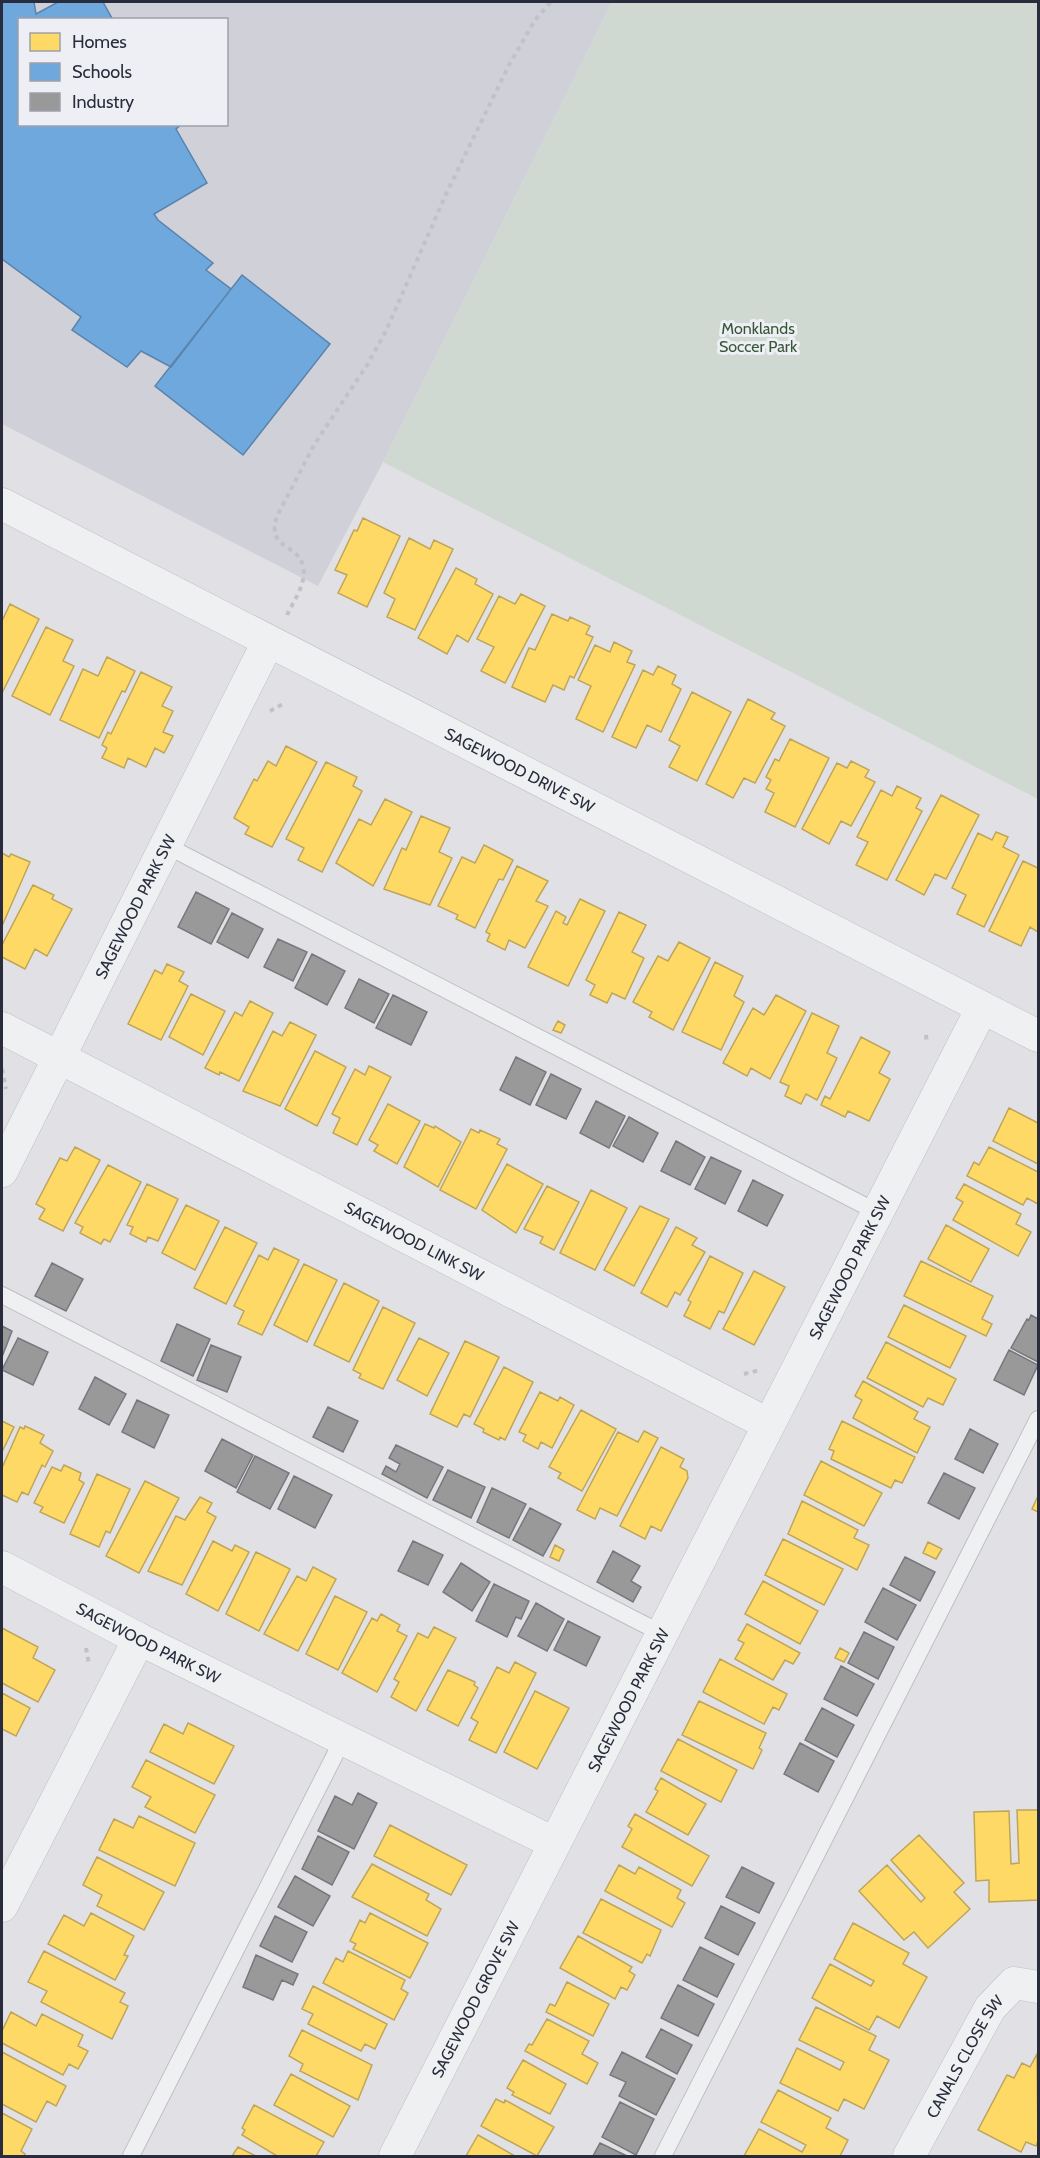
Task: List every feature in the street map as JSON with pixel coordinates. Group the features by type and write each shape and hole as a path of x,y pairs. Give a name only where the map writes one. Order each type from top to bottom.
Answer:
{"street":[{"name":"SAGEWOOD DRIVE SW","path":"2,504 1038,1036"},
{"name":"SAGEWOOD PARK SW","path":"2,1171 271,644"},
{"name":"SAGEWOOD PARK SW","path":"2,1567 139,1639 554,1843 982,1008"},
{"name":"SAGEWOOD LINK SW","path":"2,1028 59,1060 768,1424"},
{"path":"2,1906 139,1639"},
{"name":"SAGEWOOD GROVE SW","path":"395,2157 554,1843"},
{"name":"CANALS CLOSE SW","path":"909,2157 990,2008 1014,1983 1038,1987"}],"lane":[{"path":"167,846 878,1212"},
{"path":"2,1295 661,1633"},
{"path":"663,2157 1038,1419"},
{"path":"131,2157 343,1740"}],"path":[{"path":"271,644 296,596 303,575 301,560 275,535 274,526 278,516 314,445 367,365 386,331 446,194 509,65 535,20 551,2"},
{"path":"926,1035 928,1052"},
{"path":"738,1375 754,1373 765,1367"}],"shaded area":[{"path":"2,2 612,2 383,462 318,586 2,424"}],"green space":[{"name":"Monklands Soccer Park","path":"612,2 1038,2 1038,799 383,462"}],"building: Homes":[{"path":"363,518 400,536 367,607 338,593 347,575 335,570 354,530 357,531"},
{"path":"409,538 430,549 434,540 453,549 415,630 387,617 395,599 384,593"},
{"path":"456,568 477,579 475,584 493,594 468,642 457,635 447,654 418,638"},
{"path":"521,594 545,606 505,683 481,671 494,647 477,639 499,596 515,604"},
{"path":"10,604 39,619 2,693 2,621"},
{"path":"552,614 568,621 570,617 590,626 586,634 593,637 574,678 570,676 564,690 553,685 545,702 512,687 529,648 535,650"},
{"path":"46,627 73,640 63,661 74,666 50,715 12,696"},
{"path":"614,642 632,651 627,662 635,665 603,732 576,719 591,686 578,680 595,645 610,652"},
{"path":"107,657 135,671 125,692 122,691 99,738 60,720 83,669 98,676"},
{"path":"658,666 676,675 672,684 681,689 661,732 647,725 636,748 612,737 643,670 653,675"},
{"path":"141,672 172,687 162,706 173,711 163,732 173,736 164,753 155,748 146,767 128,758 124,768 102,758 107,748 102,745 108,732 111,734"},
{"path":"692,692 731,712 697,781 669,767 680,746 669,740"},
{"path":"748,699 775,713 771,719 785,726 755,783 744,778 733,798 706,784"},
{"path":"790,739 829,758 795,827 765,812 774,793 766,789 771,780 766,777 775,759 779,761"},
{"path":"286,746 317,762 272,847 245,834 249,827 234,818 254,779 257,781 268,761 276,766"},
{"path":"851,761 869,770 865,777 875,782 851,826 841,821 829,844 802,829 837,763 847,768"},
{"path":"326,762 357,777 353,786 362,791 322,872 298,860 304,848 286,839"},
{"path":"897,786 921,798 916,808 922,811 887,880 856,865 868,842 857,837 881,790 892,796"},
{"path":"941,795 979,815 946,879 935,874 924,895 896,880"},
{"path":"385,799 412,812 373,886 336,863 359,819 371,825"},
{"path":"421,816 450,828 439,852 452,858 430,905 384,889 402,848 406,850"},
{"path":"996,832 1008,837 1003,847 1019,855 984,927 957,914 966,895 952,888 978,833 992,840"},
{"path":"484,845 513,860 503,880 499,879 475,928 456,919 458,915 438,906 462,857 475,863"},
{"path":"2,853 9,857 11,854 30,862 2,926"},
{"path":"1023,861 1038,868 1038,932 1030,927 1021,946 989,931"},
{"path":"517,866 548,881 536,901 548,906 525,948 509,940 505,950 487,941 490,934 486,932"},
{"path":"33,885 54,895 52,899 72,909 47,956 35,949 25,969 2,957 2,945"},
{"path":"580,899 605,911 568,986 528,967 556,911 566,917 563,923 567,925"},
{"path":"619,912 646,925 632,952 644,958 625,999 612,993 607,1003 590,995 595,985 586,980"},
{"path":"679,942 710,958 673,1030 649,1017 652,1012 633,1002 658,956 668,961"},
{"path":"715,962 743,976 734,996 744,1002 721,1050 682,1032"},
{"path":"167,964 184,972 179,981 188,986 161,1040 128,1024 155,970 162,974"},
{"path":"191,994 225,1011 203,1055 169,1037"},
{"path":"776,995 806,1011 770,1079 751,1068 747,1076 723,1063 753,1008 764,1015"},
{"path":"250,1001 273,1013 239,1081 205,1068 235,1012 242,1016"},
{"path":"812,1013 839,1026 827,1053 837,1058 817,1100 806,1094 801,1104 785,1096 789,1086 780,1082"},
{"path":"558,1021 565,1025 561,1033 553,1030"},
{"path":"290,1022 316,1035 280,1106 243,1091 273,1031 282,1036"},
{"path":"861,1037 890,1052 879,1073 890,1079 869,1121 848,1111 845,1117 821,1105 825,1096 830,1099"},
{"path":"315,1051 346,1067 317,1126 285,1109"},
{"path":"369,1066 391,1077 357,1145 333,1133 340,1118 332,1114 355,1069 365,1075"},
{"path":"388,1104 420,1121 397,1164 374,1151 378,1145 369,1140"},
{"path":"1009,1108 1038,1123 1038,1164 993,1141"},
{"path":"425,1124 434,1128 435,1126 461,1142 438,1187 404,1167"},
{"path":"471,1129 479,1133 480,1130 500,1139 497,1144 507,1149 476,1209 440,1190"},
{"path":"75,1147 100,1160 63,1231 39,1219 45,1209 36,1204 60,1158 67,1161"},
{"path":"989,1147 1038,1172 1038,1204 1027,1198 1023,1205 967,1176 974,1162 979,1165"},
{"path":"507,1164 543,1184 516,1233 482,1210"},
{"path":"108,1165 141,1182 110,1242 104,1239 101,1244 80,1233 83,1227 75,1223"},
{"path":"147,1184 178,1199 158,1241 148,1237 146,1242 130,1234 133,1227 127,1225"},
{"path":"964,1184 1021,1214 1016,1224 1031,1232 1018,1256 953,1220 963,1202 956,1198"},
{"path":"547,1186 579,1202 554,1250 540,1243 543,1237 524,1229"},
{"path":"591,1190 627,1208 595,1270 560,1253"},
{"path":"186,1205 219,1221 195,1270 162,1253"},
{"path":"640,1206 669,1219 634,1286 604,1270"},
{"path":"946,1225 989,1249 971,1282 928,1259"},
{"path":"225,1227 257,1243 226,1304 194,1288"},
{"path":"676,1227 697,1238 692,1245 705,1252 680,1295 675,1292 667,1307 641,1293"},
{"path":"274,1248 299,1260 262,1335 238,1324 244,1311 234,1306 259,1255 268,1260"},
{"path":"710,1256 743,1273 724,1313 719,1311 710,1329 684,1316 691,1302 688,1300"},
{"path":"921,1261 993,1296 982,1319 992,1324 986,1336 904,1296"},
{"path":"304,1264 337,1280 307,1342 274,1325"},
{"path":"754,1271 785,1287 754,1345 723,1329"},
{"path":"344,1283 379,1301 349,1362 314,1345"},
{"path":"904,1305 966,1336 950,1368 888,1337"},
{"path":"383,1307 415,1323 383,1389 359,1378 361,1374 353,1370"},
{"path":"419,1338 449,1353 427,1396 397,1380"},
{"path":"465,1341 499,1357 470,1417 464,1414 457,1427 430,1414"},
{"path":"886,1342 956,1379 943,1405 928,1398 923,1407 867,1378"},
{"path":"504,1367 533,1382 505,1440 500,1437 499,1440 483,1432 484,1429 474,1424"},
{"path":"863,1381 918,1412 914,1419 930,1427 917,1453 853,1418 862,1400 855,1396"},
{"path":"540,1392 558,1401 560,1397 574,1405 552,1448 541,1442 538,1449 523,1441 526,1435 519,1432"},
{"path":"581,1410 616,1429 582,1491 558,1478 561,1473 549,1467"},
{"path":"2,1421 14,1427 2,1452"},
{"path":"842,1421 915,1457 902,1483 895,1480 891,1488 831,1459 834,1451 829,1449"},
{"path":"25,1426 44,1435 40,1443 53,1451 45,1467 42,1465 28,1495 22,1492 17,1502 2,1495 2,1468 20,1427 24,1429"},
{"path":"644,1431 658,1438 617,1516 600,1508 595,1519 577,1510 618,1432 638,1442"},
{"path":"661,1447 684,1459 680,1467 687,1471 688,1478 661,1531 651,1526 645,1539 620,1526"},
{"path":"821,1461 882,1493 864,1526 804,1495"},
{"path":"64,1465 81,1473 79,1480 84,1483 64,1523 40,1512 43,1507 34,1503 52,1467 61,1471"},
{"path":"97,1474 130,1489 110,1533 106,1531 99,1547 70,1534"},
{"path":"145,1481 179,1498 139,1573 106,1556"},
{"path":"1038,1496 1038,1512 1032,1509"},
{"path":"200,1497 212,1503 207,1512 216,1517 182,1585 148,1571 176,1516 185,1520"},
{"path":"802,1501 858,1530 854,1538 869,1545 857,1570 788,1534"},
{"path":"783,1539 843,1569 824,1605 765,1575"},
{"path":"213,1541 232,1551 235,1545 249,1552 218,1611 186,1594"},
{"path":"928,1542 942,1549 936,1559 923,1553"},
{"path":"555,1545 564,1550 559,1561 550,1557"},
{"path":"256,1552 290,1569 259,1631 226,1614"},
{"path":"313,1567 336,1579 298,1651 264,1634 297,1576 306,1581"},
{"path":"763,1581 818,1611 800,1644 745,1614"},
{"path":"335,1596 367,1612 338,1670 306,1654"},
{"path":"381,1614 400,1625 397,1631 407,1636 377,1692 342,1673 372,1618 377,1621"},
{"path":"747,1624 800,1653 793,1664 785,1660 773,1680 735,1659 744,1643 738,1640"},
{"path":"434,1627 456,1638 416,1711 391,1697 399,1682 394,1679 418,1633 428,1638"},
{"path":"2,1628 38,1647 33,1658 55,1670 38,1702 2,1683"},
{"path":"840,1648 849,1653 844,1662 835,1658"},
{"path":"720,1659 787,1694 779,1710 773,1707 764,1724 703,1692"},
{"path":"515,1662 536,1673 496,1753 469,1740 478,1722 471,1718 497,1667 509,1673"},
{"path":"448,1670 475,1682 474,1685 478,1688 458,1726 427,1710"},
{"path":"535,1691 569,1708 537,1769 504,1752"},
{"path":"2,1693 30,1708 16,1736 2,1729"},
{"path":"699,1701 766,1733 759,1748 762,1750 753,1769 682,1735"},
{"path":"188,1723 234,1746 214,1784 150,1752 164,1724 183,1734"},
{"path":"678,1739 737,1770 721,1802 661,1771"},
{"path":"146,1760 215,1795 195,1833 145,1807 151,1797 132,1787"},
{"path":"661,1778 706,1804 688,1835 646,1812 658,1791 655,1789"},
{"path":"1017,1810 1038,1810 1038,1900 989,1902 989,1880 976,1881 974,1812 1009,1811 1011,1864 1019,1863"},
{"path":"635,1814 709,1856 692,1886 622,1847 632,1829 628,1826"},
{"path":"139,1816 195,1843 175,1886 99,1850 114,1819 133,1828"},
{"path":"390,1825 467,1865 451,1895 374,1856"},
{"path":"919,1835 964,1883 954,1892 970,1909 928,1948 914,1932 904,1940 859,1891 887,1865 921,1902 925,1898 891,1860"},
{"path":"97,1857 164,1892 144,1930 97,1906 102,1895 83,1885"},
{"path":"372,1864 429,1894 426,1900 441,1909 427,1936 352,1897"},
{"path":"619,1865 635,1874 639,1867 681,1890 677,1898 685,1903 672,1927 605,1891"},
{"path":"601,1899 661,1930 650,1956 647,1954 642,1963 583,1933"},
{"path":"91,1913 134,1936 124,1955 128,1956 115,1980 48,1944 64,1915 84,1926"},
{"path":"370,1913 428,1943 410,1978 353,1949 356,1944 350,1941 360,1920 365,1923"},
{"path":"853,1923 909,1953 903,1964 927,1977 899,2028 877,2016 869,2030 812,1998 830,1964 871,1986 874,1981 834,1959"},
{"path":"578,1936 632,1967 629,1971 635,1975 627,1990 621,1987 615,1999 560,1968"},
{"path":"44,1951 125,1993 120,2002 128,2006 112,2039 41,2002 47,1991 28,1982"},
{"path":"348,1951 405,1980 401,1989 408,1993 394,2020 323,1983 336,1958 343,1962"},
{"path":"567,1982 609,2004 593,2036 546,2012 550,2004 555,2006"},
{"path":"313,1986 387,2024 375,2049 365,2044 361,2051 308,2024 313,2014 302,2009"},
{"path":"816,2007 876,2036 869,2050 889,2060 864,2109 844,2099 838,2111 780,2083 797,2048 840,2070 844,2062 799,2040"},
{"path":"11,2012 36,2026 42,2014 83,2035 78,2046 88,2051 78,2069 69,2064 63,2075 2,2043 2,2031"},
{"path":"547,2019 589,2041 582,2054 598,2063 587,2084 525,2051 529,2044 532,2045"},
{"path":"302,2030 372,2065 358,2100 300,2071 303,2064 289,2056"},
{"path":"2,2052 66,2086 56,2106 47,2101 36,2122 2,2104"},
{"path":"1037,2054 1038,2141 1036,2146 1026,2142 1021,2152 978,2130 1007,2075 1014,2078 1022,2063 1030,2067"},
{"path":"523,2060 566,2084 550,2114 512,2095 514,2092 507,2088"},
{"path":"291,2074 350,2106 333,2137 274,2105"},
{"path":"778,2090 831,2118 826,2128 848,2140 840,2156 744,2156 759,2129 802,2152 806,2145 761,2122"},
{"path":"496,2099 504,2103 505,2100 554,2127 537,2156 481,2126"},
{"path":"254,2105 324,2142 316,2156 277,2156 242,2135 245,2130 242,2128"},
{"path":"2,2113 32,2129 21,2151 25,2154 24,2156 2,2156"},
{"path":"478,2135 515,2156 466,2156"},
{"path":"238,2147 256,2156 232,2156"}],"building: Schools":[{"path":"2,2 34,2 36,14 58,2 103,2 112,18 18,18 18,126 180,126 176,129 207,183 154,214 158,220 213,263 206,270 231,289 171,367 141,351 127,367 72,330 81,317 2,259"},
{"path":"242,275 330,344 243,455 155,386"}],"building: Industry":[{"path":"196,892 229,909 211,944 178,927"},
{"path":"232,913 263,929 248,958 217,942"},
{"path":"278,939 307,952 293,981 264,967"},
{"path":"312,954 345,971 327,1005 295,988"},
{"path":"359,979 389,994 374,1023 345,1008"},
{"path":"393,995 427,1012 411,1045 376,1028"},
{"path":"516,1057 546,1072 530,1105 500,1090"},
{"path":"551,1074 581,1089 566,1119 536,1105"},
{"path":"596,1101 625,1116 609,1148 580,1133"},
{"path":"629,1117 658,1133 643,1162 613,1146"},
{"path":"676,1141 705,1157 690,1185 661,1171"},
{"path":"711,1157 741,1171 725,1204 695,1189"},
{"path":"753,1180 783,1195 767,1226 738,1211"},
{"path":"52,1263 83,1279 66,1311 35,1296"},
{"path":"1031,1315 1038,1319 1038,1362 1011,1348"},
{"path":"177,1324 210,1339 193,1376 161,1361"},
{"path":"2,1326 12,1331 2,1357"},
{"path":"18,1338 48,1352 33,1385 2,1370"},
{"path":"211,1345 241,1357 227,1392 197,1380"},
{"path":"1009,1350 1038,1365 1024,1395 994,1380"},
{"path":"95,1377 126,1394 109,1425 79,1409"},
{"path":"137,1400 169,1415 154,1448 122,1432"},
{"path":"328,1407 358,1421 343,1452 313,1437"},
{"path":"970,1429 998,1444 983,1473 955,1459"},
{"path":"222,1439 253,1455 236,1488 205,1471"},
{"path":"396,1445 443,1467 427,1498 382,1474 386,1466 396,1472 400,1464 389,1458"},
{"path":"255,1456 289,1473 270,1509 237,1492"},
{"path":"448,1470 485,1487 471,1518 433,1500"},
{"path":"944,1473 975,1488 959,1519 928,1503"},
{"path":"294,1476 332,1495 315,1528 278,1509"},
{"path":"492,1488 526,1504 509,1538 477,1522"},
{"path":"530,1508 561,1524 543,1556 513,1540"},
{"path":"413,1541 443,1555 428,1585 398,1571"},
{"path":"613,1551 640,1566 631,1581 641,1587 633,1602 597,1582"},
{"path":"905,1557 935,1572 920,1601 890,1585"},
{"path":"461,1563 490,1582 472,1611 443,1592"},
{"path":"494,1584 529,1601 521,1619 516,1617 507,1637 476,1621"},
{"path":"883,1588 916,1605 897,1640 865,1622"},
{"path":"536,1603 564,1619 547,1651 518,1636"},
{"path":"568,1621 600,1637 586,1666 554,1650"},
{"path":"864,1632 894,1647 878,1679 848,1663"},
{"path":"841,1666 874,1684 857,1716 824,1699"},
{"path":"822,1708 854,1725 837,1757 805,1740"},
{"path":"800,1743 834,1761 818,1792 784,1774"},
{"path":"358,1793 377,1803 354,1849 318,1831 335,1796 352,1805"},
{"path":"318,1836 349,1852 332,1885 302,1869"},
{"path":"742,1867 774,1883 759,1913 726,1897"},
{"path":"295,1876 330,1896 313,1926 278,1907"},
{"path":"721,1906 755,1923 738,1955 705,1938"},
{"path":"275,1916 307,1932 292,1962 260,1946"},
{"path":"700,1947 734,1964 717,1997 683,1980"},
{"path":"256,1955 298,1974 293,1985 282,1980 273,2000 243,1987"},
{"path":"678,1985 714,2004 698,2036 661,2018"},
{"path":"661,2029 692,2045 677,2074 646,2057"},
{"path":"622,2052 675,2079 656,2115 619,2096 626,2082 610,2075"},
{"path":"620,2102 654,2119 636,2155 602,2137"},
{"path":"600,2143 627,2156 593,2156"}]}
